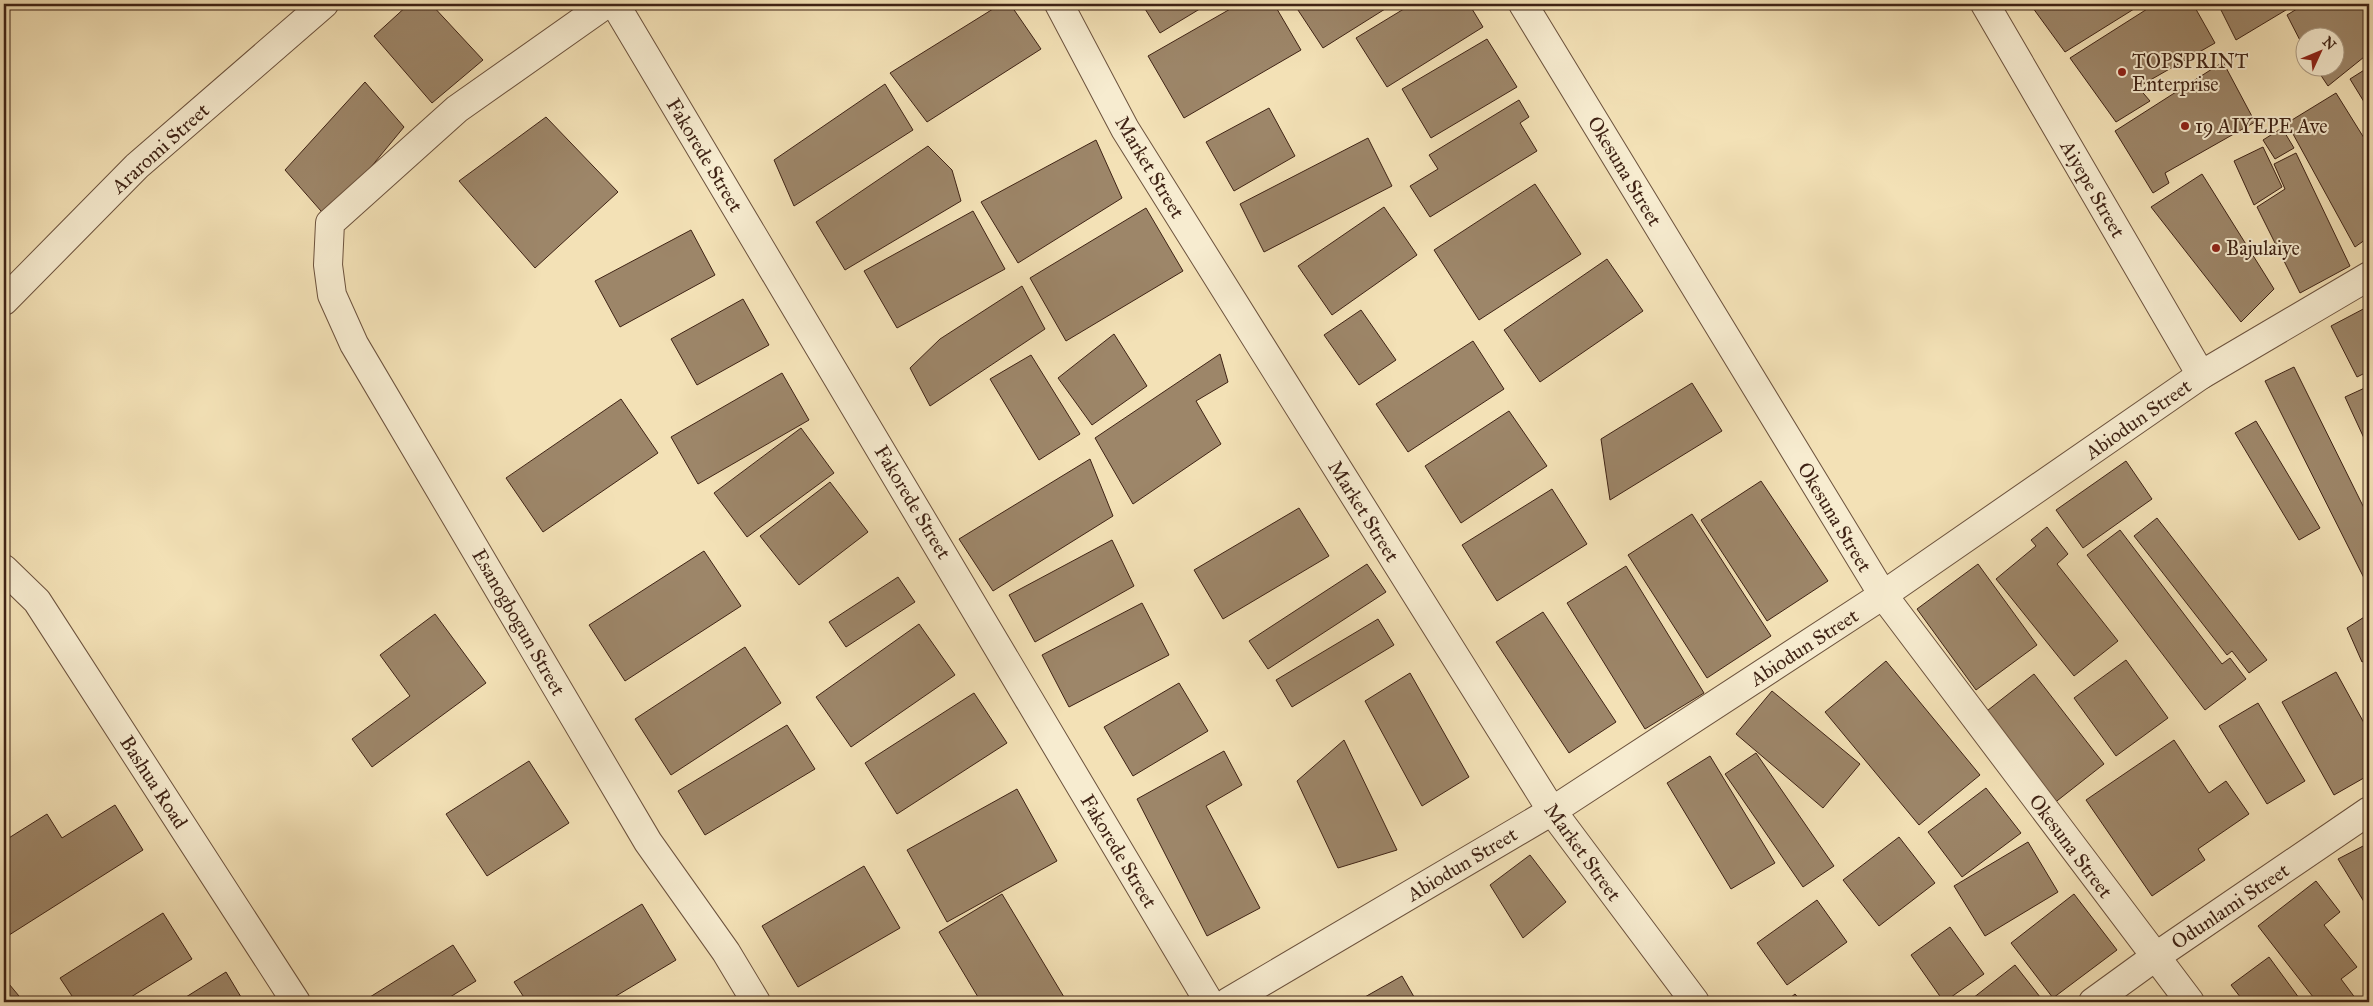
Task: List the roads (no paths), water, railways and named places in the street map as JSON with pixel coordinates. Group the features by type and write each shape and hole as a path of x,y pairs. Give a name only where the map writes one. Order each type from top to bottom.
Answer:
{"street":[{"name":"Araromi Street","path":"4,301 137,166 324,4"},
{"name":"Esanogbogun Street","path":"606,4 457,109 330,223 328,265 332,295 354,344 648,842 726,952 756,1002"},
{"name":"Fakorede Street","path":"615,4 1209,1002"},
{"name":"Market Street","path":"1059,4 1125,129 1552,811 1695,1002"},
{"name":"Okesuna Street","path":"1523,4 1882,595 2190,1002"},
{"name":"Aiyepe Street","path":"1985,4 2201,376"},
{"name":"Abiodun Street","path":"1228,1002 1552,811 1882,595 2201,376 2369,276"},
{"name":"Bashua Road","path":"4,569 36,601 296,1002"},
{"name":"Odunlami Street","path":"2093,1002 2155,957 2369,811"}],"place":[{"name":"TOPSPRINT Enterprise","path":"2122,72"},
{"name":"19 AIYEPE Ave","path":"2185,126"},
{"name":"Bajulaiye","path":"2216,248"}]}
